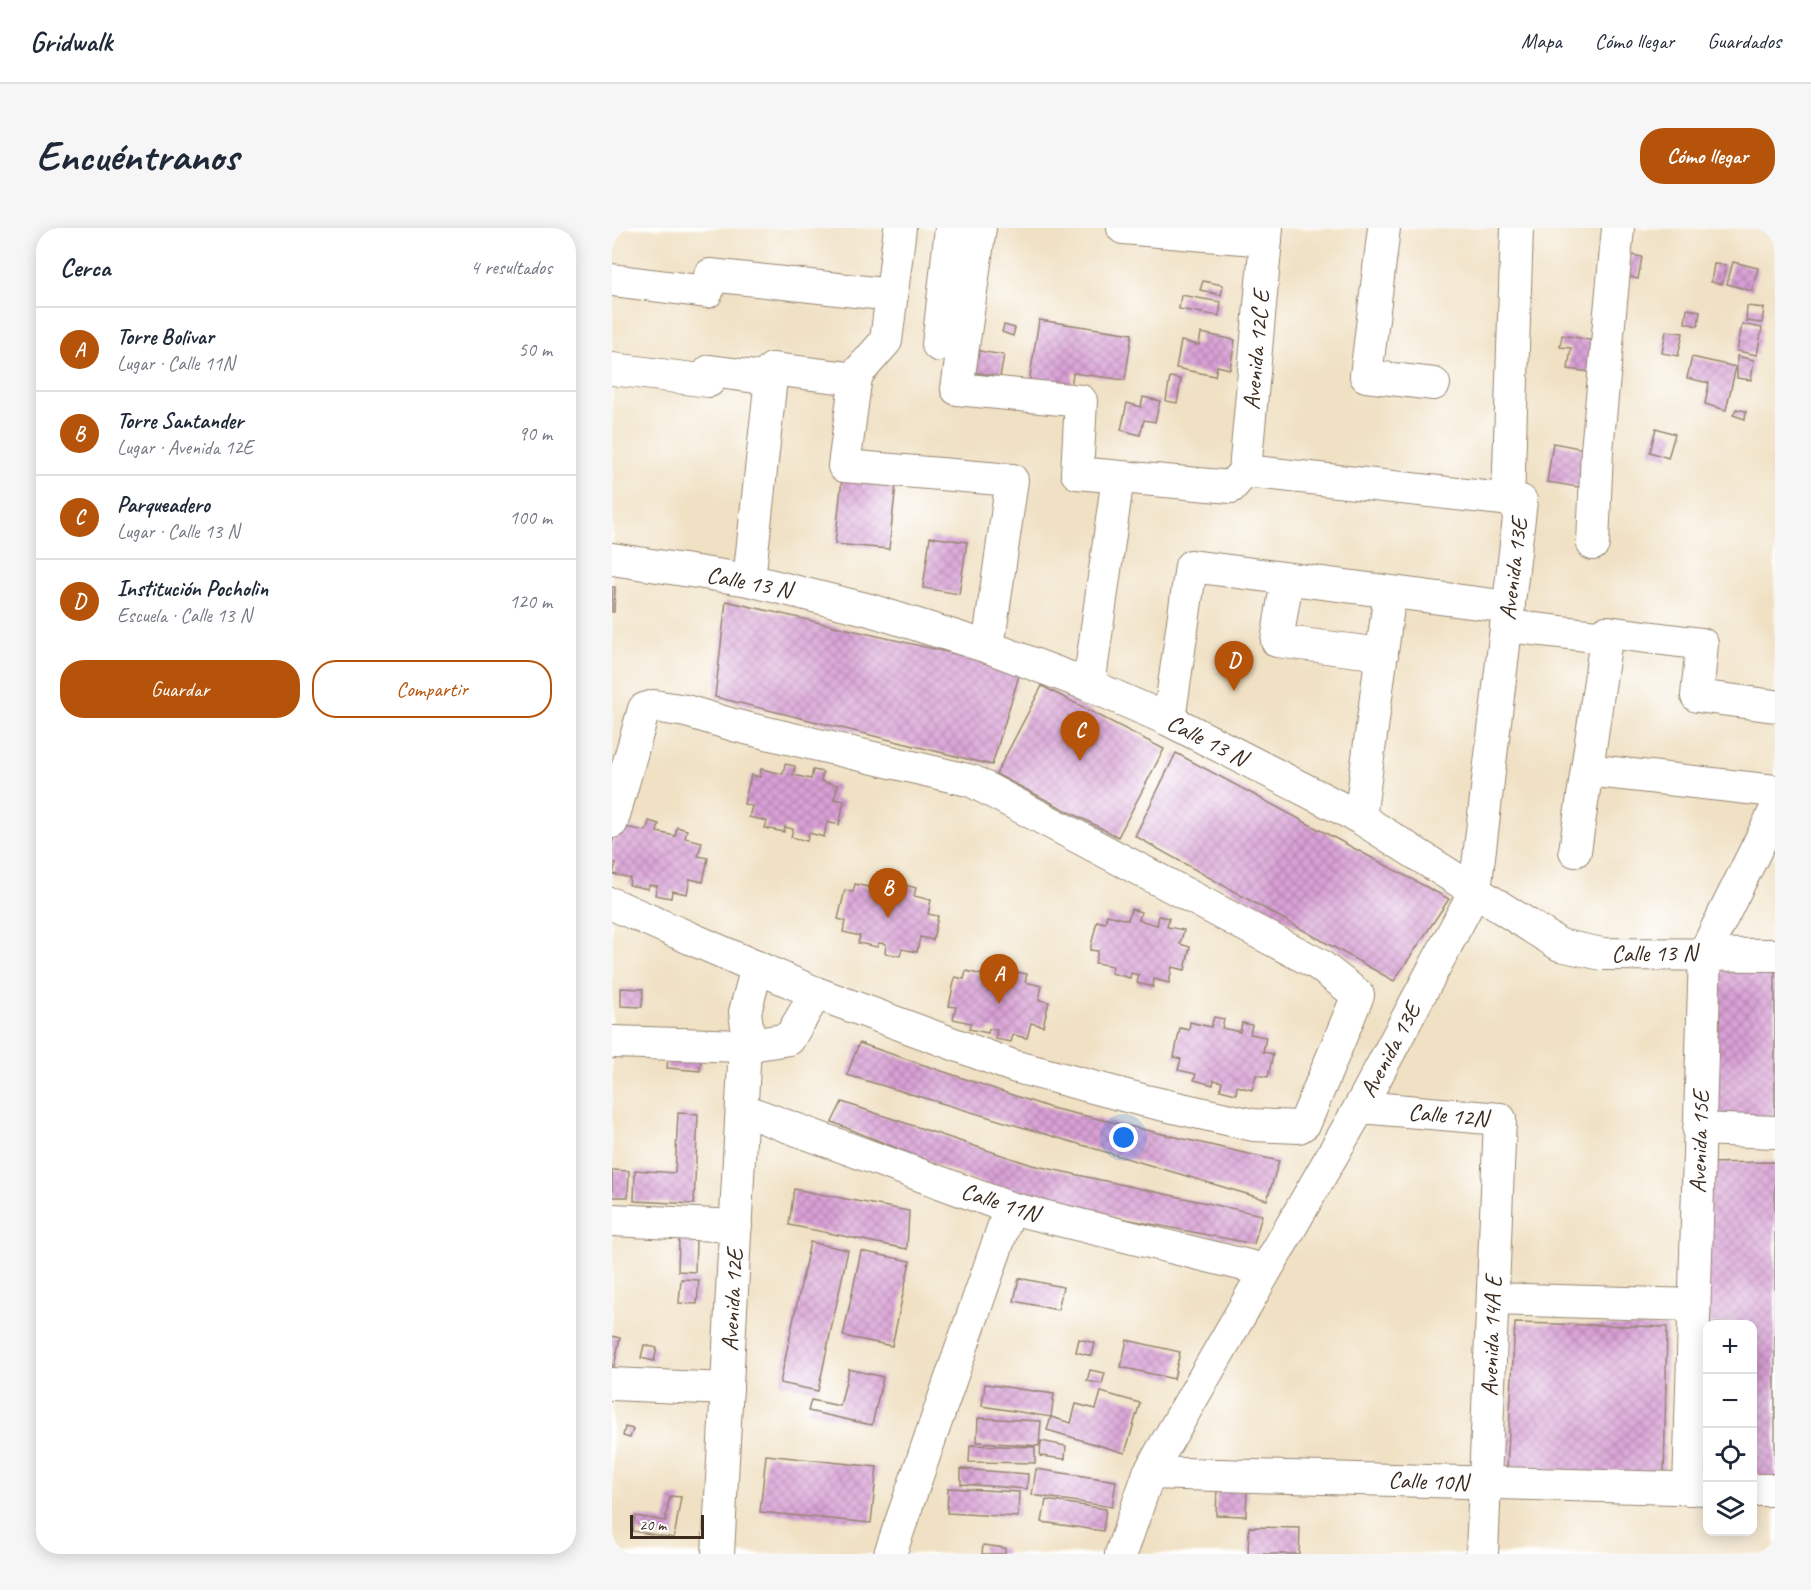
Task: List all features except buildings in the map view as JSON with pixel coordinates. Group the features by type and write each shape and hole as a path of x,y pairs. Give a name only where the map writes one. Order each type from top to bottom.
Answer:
{"street":[{"path":"900,228 886,341 856,379 844,466 1012,480 988,647"},
{"path":"951,228 950,346 957,389 1081,401 1077,473 1231,487 1245,471 1514,500"},
{"path":"950,346 980,228"},
{"path":"1123,228 1267,234"},
{"path":"1384,228 1366,376 1434,384"},
{"name":"Avenida 13E","path":"1121,1554 1149,1473 1360,1107 1475,891 1507,617 1514,500 1517,228"},
{"path":"1593,544 1597,450 1618,228"},
{"name":"Avenida 12C E","path":"1245,471 1267,234"},
{"path":"612,280 707,292 710,275 892,296"},
{"path":"886,341 950,346"},
{"path":"612,369 709,381 710,371 771,379"},
{"path":"750,580 772,369 856,379"},
{"path":"1089,685 1118,477"},
{"name":"Calle 13 N","path":"612,559 750,580 870,610 988,647 1089,685 1169,720 1359,818 1560,945 1602,954 1705,952 1775,954"},
{"path":"1169,720 1191,566 1390,592 1596,636 1606,632 1702,644 1697,696 1775,706"},
{"path":"1287,579 1278,641 1382,654"},
{"path":"1359,818 1390,592"},
{"path":"1575,851 1606,632"},
{"path":"612,822 644,710 654,706 686,711 737,726 972,781 1318,964 1358,994 1305,1123 1299,1127 1253,1125 1142,1100 1013,1066 816,993 612,904"},
{"path":"1587,770 1775,791"},
{"name":"Avenida 15E","path":"1698,1489 1694,1305 1705,952 1775,811"},
{"name":"Avenida 12E","path":"718,1554 748,1034 745,1012 757,967"},
{"path":"612,1042 746,1046 789,1039 816,993"},
{"name":"Calle 12N","path":"1360,1107 1500,1119"},
{"name":"Calle 11N","path":"743,1110 1010,1208 1265,1270"},
{"name":"Avenida 14A E","path":"1482,1554 1500,1119"},
{"path":"1699,1129 1775,1132"},
{"path":"890,1554 1010,1208"},
{"path":"612,1220 736,1226"},
{"path":"1493,1299 1694,1305"},
{"path":"612,1384 727,1389"},
{"name":"Calle 10N","path":"1149,1473 1698,1489"},
{"path":"1757,1490 1775,1490"}],"place":[{"name":"Institución Pocholin","path":"1234,691"},
{"name":"Parqueadero","path":"1080,761"},
{"name":"Torre Santander","path":"888,918"},
{"name":"Torre Bolivar","path":"999,1004"}]}
